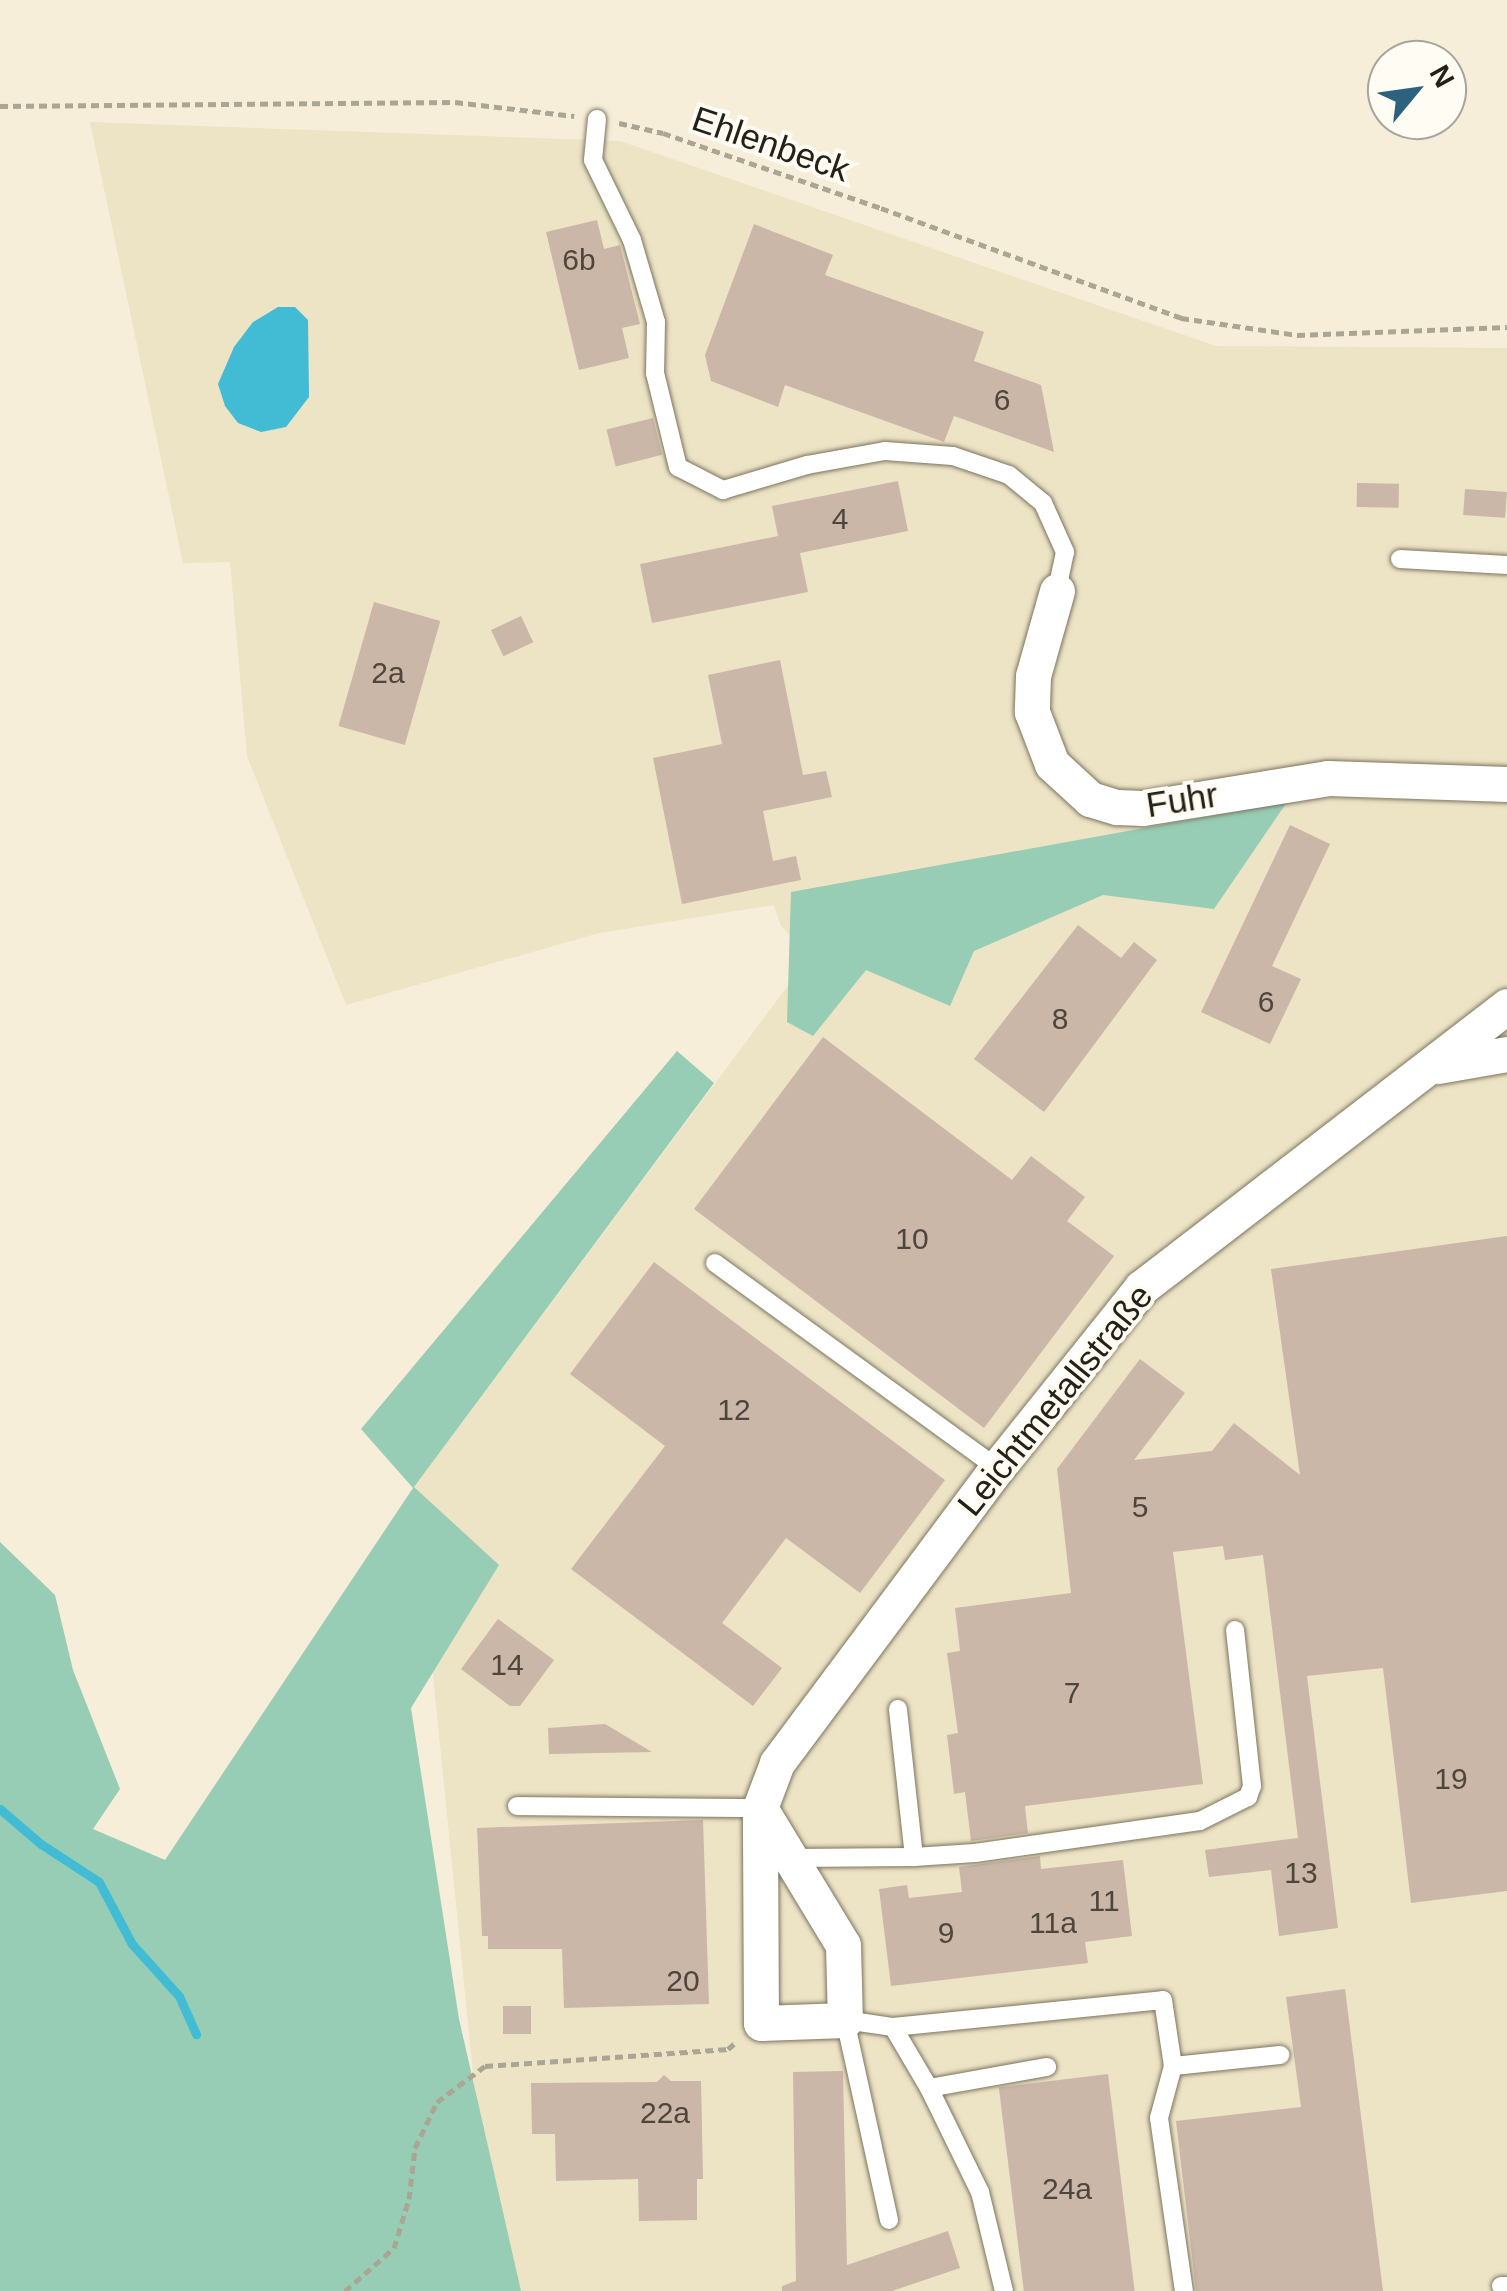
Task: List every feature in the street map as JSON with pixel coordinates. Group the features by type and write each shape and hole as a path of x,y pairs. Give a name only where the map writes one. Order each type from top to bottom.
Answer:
{"street":[{"name":"Fuhr","path":"1057,590 1030,691 1032,712 1052,764 1090,798 1117,807 1143,808 1328,778 1507,784"},
{"name":"Leichtmetallstraße","path":"761,2023 760,1808 765,1787 794,1738 997,1468 1141,1288 1202,1237 1432,1067 1507,1006"},
{"name":"Leichtmetallstraße","path":"1432,1067 1507,1054"},
{"path":"760,1808 843,1945 845,2020 761,2023"}],"lane":[{"path":"597,119 594,160 632,240 656,322 654,374 678,467 723,490 808,465 885,451 953,456 1009,475 1043,504 1065,552 1057,590"},
{"path":"1400,559 1507,565"},
{"path":"715,1264 997,1468"},
{"path":"793,1858 975,1853 1200,1822 1248,1798 1252,1786 1234,1630"},
{"path":"898,1708 914,1856"},
{"path":"518,1806 760,1808"},
{"path":"889,2220 845,2020 893,2027 1163,2000 1173,2066 1159,2118 1184,2291"},
{"path":"893,2027 929,2088 980,2192 1004,2291"},
{"path":"1173,2066 1280,2055"},
{"path":"929,2088 1047,2067"}],"path":[{"name":"Ehlenbeck","path":"0,106 455,102 597,119 663,133 1181,318 1297,335 1507,326"},
{"path":"345,2291 394,2248 409,2199 414,2148 436,2102 484,2066 728,2049 761,2023"}],"shaded area":[{"path":"90,122 620,141 1216,346 1507,348 1507,2291 495,2291 414,1487 810,956 781,926 774,905 599,933 346,1005 247,756 230,562 183,563"}],"green space":[{"path":"1287,802 1214,909 1103,895 974,951 950,1006 866,970 813,1036 787,1022 791,892"},
{"path":"677,1051 714,1083 414,1487 499,1565 411,1708 459,2019 521,2291 0,2291 0,1542 55,1595 73,1670 120,1789 93,1829 165,1860 413,1488 361,1429"}],"water":[{"path":"278,307 295,307 308,320 309,397 286,427 261,432 238,423 225,406 218,384 234,347 253,322"}],"building":[{"path":"597,220 604,249 620,245 640,324 622,328 629,358 579,370 546,232"},
{"path":"754,224 833,255 825,275 984,332 974,361 1041,385 1054,452 954,416 944,442 785,385 778,407 711,381 705,355"},
{"path":"653,418 662,455 616,466 606,430"},
{"path":"898,481 908,531 800,553 808,592 652,623 640,564 778,536 772,506"},
{"path":"1357,483 1399,484 1399,508 1357,507"},
{"path":"1465,489 1507,492 1505,518 1463,515"},
{"path":"374,602 440,621 405,745 338,726"},
{"path":"521,616 533,642 503,656 491,630"},
{"path":"780,660 803,775 826,771 832,797 763,811 773,861 796,856 801,880 682,904 653,758 722,744 708,675"},
{"path":"1290,825 1330,844 1272,966 1301,979 1270,1044 1201,1012"},
{"path":"1078,925 1121,958 1134,942 1157,960 1044,1112 974,1059"},
{"path":"823,1037 1012,1180 1031,1156 1085,1197 1067,1221 1114,1256 984,1428 694,1209"},
{"path":"1507,1236 1507,1891 1411,1903 1383,1668 1307,1676 1338,1928 1279,1936 1271,1870 1209,1877 1205,1850 1298,1838 1263,1555 1225,1560 1223,1546 1173,1552 1203,1784 1025,1806 1028,1833 971,1841 965,1792 954,1794 947,1735 958,1733 947,1653 960,1651 955,1608 1071,1593 1057,1469 1140,1359 1185,1393 1134,1460 1212,1451 1234,1423 1300,1475 1271,1269"},
{"path":"654,1262 945,1480 860,1593 786,1538 722,1623 782,1668 753,1706 571,1569 665,1446 570,1374"},
{"path":"498,1619 554,1660 520,1706 510,1706 461,1669"},
{"path":"605,1724 652,1752 549,1754 548,1728"},
{"path":"703,1820 709,2004 564,2008 562,1949 488,1949 488,1936 482,1936 477,1828"},
{"path":"1040,1856 1041,1869 1123,1860 1132,1936 1085,1942 1088,1963 891,1986 879,1889 907,1885 909,1898 962,1892 959,1867"},
{"path":"1345,1989 1383,2291 1196,2291 1176,2121 1301,2107 1286,1997"},
{"path":"503,2006 531,2006 531,2034 503,2034"},
{"path":"843,2071 847,2265 948,2231 960,2268 892,2291 782,2291 782,2286 796,2281 793,2072"},
{"path":"1108,2074 1135,2291 1024,2291 999,2087"},
{"path":"664,2075 671,2081 701,2081 703,2179 697,2179 697,2220 639,2221 638,2179 556,2181 555,2134 532,2134 531,2083 657,2082"}],"waterway":[{"path":"0,1809 41,1844 99,1882 132,1944 179,1996 196,2034"}]}
